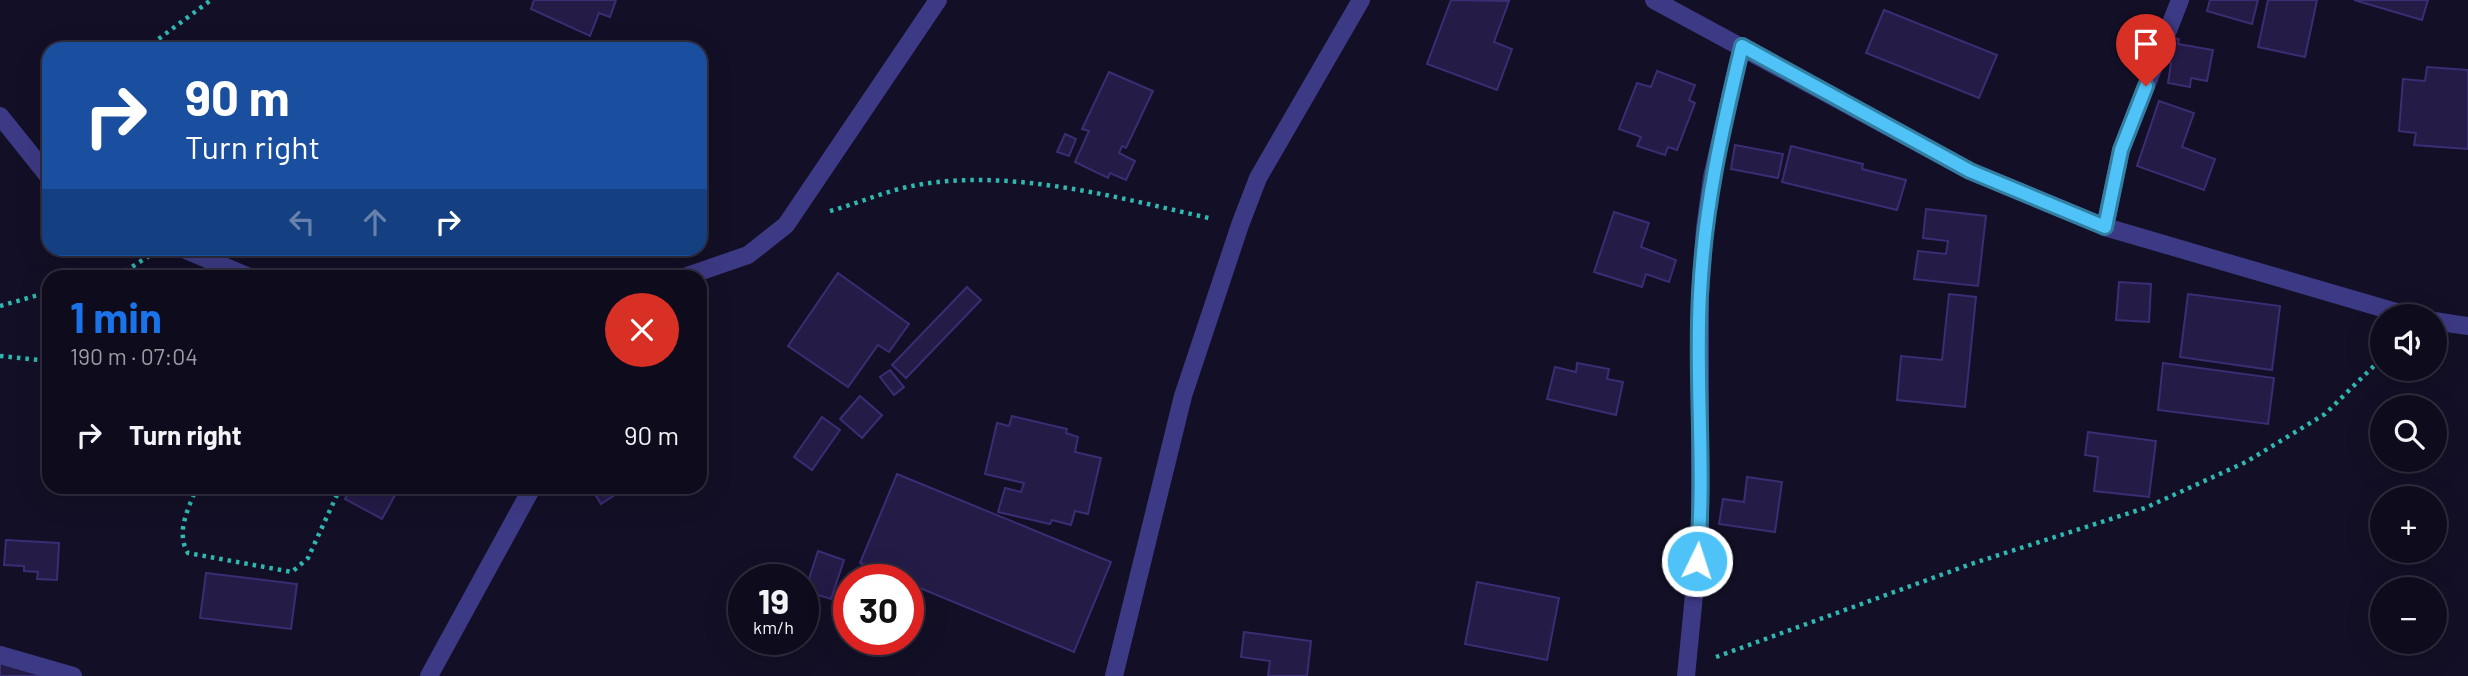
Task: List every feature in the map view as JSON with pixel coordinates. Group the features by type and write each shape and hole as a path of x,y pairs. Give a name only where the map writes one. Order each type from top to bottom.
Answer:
{"street":[{"path":"704,270 748,255 786,225 938,0"},
{"path":"1114,676 1183,396 1240,225 1258,178 1361,0"},
{"path":"1654,0 1970,171 2105,227 2370,304"},
{"path":"2105,227 2121,150 2180,0"},
{"path":"1687,672 1700,534 1700,296 1705,228 1712,177 1742,46"},
{"path":"0,116 42,168"},
{"path":"200,256 233,270"},
{"path":"2447,323 2468,326"},
{"path":"429,676 529,494"},
{"path":"0,655 73,676"}],"path":[{"path":"154,42 211,0"},
{"path":"786,225 916,185 962,180 1024,183 1143,203 1240,225"},
{"path":"127,270 149,256"},
{"path":"0,306 42,294"},
{"path":"0,356 42,360"},
{"path":"1687,672 1971,564 2145,508 2246,462 2325,414 2370,370"},
{"path":"194,494 184,521 182,543 188,553 292,572 308,558 337,494"}],"building":[{"path":"534,0 616,0 610,17 599,13 590,36 531,9"},
{"path":"1451,0 1509,1 1494,42 1512,49 1497,90 1427,64"},
{"path":"2210,0 2258,0 2252,24 2207,11"},
{"path":"2268,0 2317,0 2305,57 2258,47"},
{"path":"2354,0 2428,0 2422,20"},
{"path":"1884,10 1997,55 1979,98 1866,53"},
{"path":"2169,37 2179,39 2178,44 2213,50 2207,81 2191,78 2190,87 2168,83 2171,63 2165,62"},
{"path":"2427,67 2468,70 2468,149 2414,145 2416,133 2399,131 2403,79 2425,81"},
{"path":"1657,71 1695,85 1689,100 1695,103 1677,150 1668,147 1665,155 1637,146 1641,137 1619,129 1637,83 1651,87"},
{"path":"1109,72 1153,91 1126,148 1122,146 1119,153 1135,161 1126,180 1110,173 1108,178 1075,162 1089,131 1082,129"},
{"path":"2159,101 2194,113 2182,147 2215,159 2204,190 2137,166"},
{"path":"1065,134 1076,139 1069,156 1057,152"},
{"path":"1735,145 1783,154 1778,178 1731,169"},
{"path":"1791,146 1863,164 1862,169 1906,180 1897,210 1782,182"},
{"path":"1926,209 1986,216 1978,286 1914,279 1918,251 1946,254 1948,241 1923,238"},
{"path":"1614,212 1649,223 1641,247 1676,260 1669,282 1646,274 1642,287 1594,272"},
{"path":"838,273 909,324 889,352 878,345 848,387 788,346"},
{"path":"2119,282 2151,284 2149,322 2116,320"},
{"path":"967,287 981,300 906,378 892,365"},
{"path":"1949,294 1976,297 1965,407 1897,400 1901,356 1942,360"},
{"path":"2188,294 2280,306 2272,370 2180,357"},
{"path":"1577,363 1609,369 1607,379 1623,382 1616,415 1547,399 1555,367 1576,372"},
{"path":"2163,363 2274,378 2268,424 2158,410"},
{"path":"890,370 904,387 894,395 880,377"},
{"path":"860,396 882,415 862,438 840,419"},
{"path":"1012,416 1067,429 1066,433 1078,437 1075,452 1101,458 1088,514 1075,511 1071,525 1052,520 1050,524 998,512 1005,488 1021,492 1024,483 985,474 997,423 1009,426"},
{"path":"822,417 840,430 812,470 794,457"},
{"path":"2088,432 2156,441 2149,497 2094,491 2098,457 2085,455"},
{"path":"897,474 1111,562 1074,652 924,590 924,564 860,563"},
{"path":"1747,477 1782,482 1775,532 1719,524 1723,499 1744,502"},
{"path":"347,494 396,494 382,519 345,499"},
{"path":"595,494 616,494 601,504"},
{"path":"6,540 59,543 57,580 37,579 38,572 24,571 24,566 4,565"},
{"path":"818,551 844,560 843,564 833,564 831,599 819,595 819,564 814,564"},
{"path":"206,573 297,584 291,629 200,618"},
{"path":"1477,582 1559,598 1547,660 1465,644"},
{"path":"1244,632 1311,641 1307,676 1268,676 1270,661 1241,657"},
{"path":"0,663 45,676 0,676"}],"route":[{"path":"1697,561 1700,534 1700,296 1705,228 1712,177 1742,46 1970,171 2105,227 2121,150 2146,86"}]}
